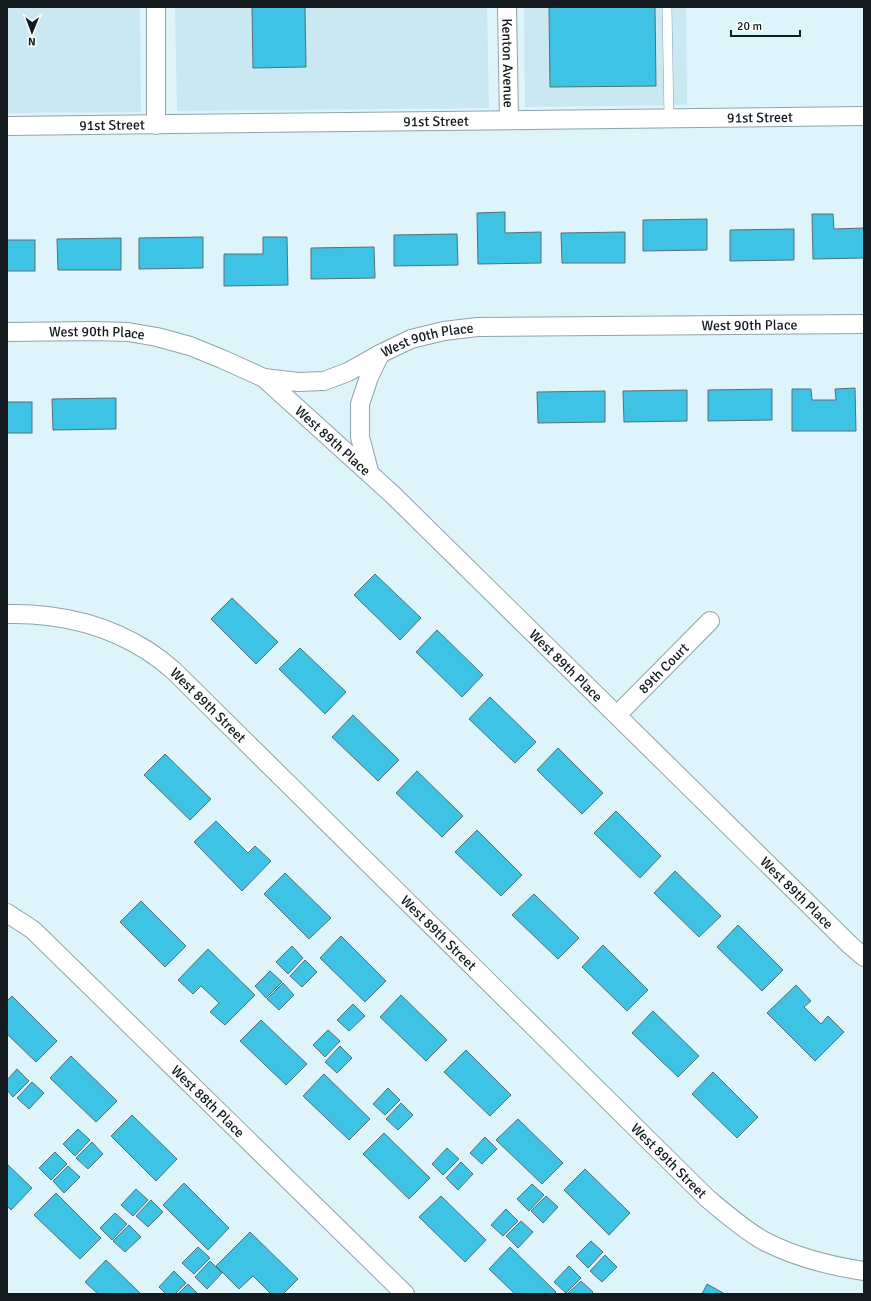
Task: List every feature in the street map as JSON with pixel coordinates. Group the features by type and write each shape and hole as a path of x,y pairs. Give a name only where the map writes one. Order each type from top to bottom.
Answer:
{"street":[{"path":"156,7 156,125"},
{"name":"Kenton Avenue","path":"507,7 509,120"},
{"name":"91st Street","path":"7,126 864,116"},
{"name":"West 90th Place","path":"7,332 94,330 128,332 157,337 190,346 222,358 264,378 298,382 324,381 348,372 380,354 418,337 444,330 477,327 864,324"},
{"path":"369,471 360,437 360,404 369,377 380,354"},
{"name":"West 89th Place","path":"264,378 369,471 850,945 864,956"},
{"name":"West 89th Street","path":"7,614 50,616 79,621 115,633 148,651 173,670 707,1198 732,1219 764,1240 798,1256 844,1268 864,1271"},
{"name":"89th Court","path":"617,715 710,621"},
{"name":"West 88th Place","path":"7,913 33,930 405,1294"}],"lane":[{"path":"667,7 669,118"}],"shaded area":[{"path":"7,7 140,7 141,112 7,113"},
{"path":"175,7 487,7 489,108 177,111"},
{"path":"524,7 686,7 687,105 525,107"}],"building":[{"path":"252,7 305,7 306,67 253,68"},
{"path":"549,7 655,7 656,86 550,87"},
{"path":"505,212 505,233 541,232 541,263 478,264 477,213"},
{"path":"812,214 833,214 834,229 864,228 864,258 813,259"},
{"path":"707,219 707,250 643,251 643,220"},
{"path":"794,229 794,260 730,261 730,230"},
{"path":"625,232 625,263 562,263 561,233"},
{"path":"457,234 458,265 394,266 394,235"},
{"path":"203,237 203,268 139,269 139,238"},
{"path":"263,237 287,237 288,285 224,286 224,254 263,254"},
{"path":"121,238 121,270 58,270 57,239"},
{"path":"7,240 35,240 35,271 7,271"},
{"path":"374,247 375,278 311,279 311,248"},
{"path":"855,388 856,431 792,431 792,389 811,389 812,400 836,400 835,389"},
{"path":"772,389 772,420 708,421 708,390"},
{"path":"687,390 687,421 624,422 623,391"},
{"path":"605,391 605,422 538,423 537,392"},
{"path":"116,398 116,429 53,430 52,399"},
{"path":"7,402 32,402 32,433 7,433"},
{"path":"375,574 421,618 400,640 354,595"},
{"path":"232,598 278,642 256,664 211,619"},
{"path":"437,630 483,675 462,697 416,652"},
{"path":"300,648 346,692 325,714 279,669"},
{"path":"490,697 536,742 515,763 469,719"},
{"path":"353,715 399,760 378,781 332,737"},
{"path":"558,748 603,793 582,814 537,770"},
{"path":"165,754 211,799 190,820 144,775"},
{"path":"417,771 463,816 442,837 396,793"},
{"path":"616,811 661,856 640,878 594,833"},
{"path":"216,821 248,853 255,846 271,861 242,891 194,842"},
{"path":"477,830 522,875 501,896 455,852"},
{"path":"675,871 721,916 699,937 654,893"},
{"path":"285,873 331,918 309,939 264,894"},
{"path":"534,894 579,938 558,959 512,915"},
{"path":"141,901 186,946 165,967 120,922"},
{"path":"738,925 783,970 762,991 717,947"},
{"path":"341,936 386,981 365,1002 320,958"},
{"path":"603,945 648,990 627,1011 582,967"},
{"path":"292,946 303,958 288,974 276,962"},
{"path":"208,949 255,995 225,1025 210,1012 219,1003 201,986 193,994 178,980"},
{"path":"305,960 317,972 302,987 290,976"},
{"path":"270,971 282,982 266,998 255,986"},
{"path":"283,983 294,995 279,1010 267,999"},
{"path":"796,985 811,1001 804,1007 821,1024 828,1016 844,1032 815,1061 767,1013"},
{"path":"401,995 447,1040 426,1061 380,1017"},
{"path":"12,996 57,1041 36,1062 7,1034 7,1001"},
{"path":"353,1004 365,1016 349,1031 337,1020"},
{"path":"653,1011 699,1056 678,1077 632,1033"},
{"path":"261,1020 307,1064 286,1085 240,1041"},
{"path":"328,1030 340,1041 325,1057 313,1045"},
{"path":"340,1046 352,1058 337,1073 325,1062"},
{"path":"466,1050 511,1095 490,1116 444,1072"},
{"path":"71,1056 117,1101 96,1122 50,1078"},
{"path":"17,1069 29,1081 13,1097 7,1090 7,1080"},
{"path":"713,1072 758,1117 737,1138 692,1094"},
{"path":"324,1074 370,1119 349,1140 303,1096"},
{"path":"32,1082 44,1093 29,1109 17,1098"},
{"path":"388,1088 400,1100 385,1115 373,1104"},
{"path":"401,1103 413,1115 398,1130 386,1119"},
{"path":"132,1115 177,1159 156,1181 111,1136"},
{"path":"518,1119 563,1163 542,1184 496,1140"},
{"path":"78,1129 90,1140 75,1156 63,1144"},
{"path":"384,1133 430,1178 409,1199 363,1154"},
{"path":"485,1137 497,1149 482,1164 470,1153"},
{"path":"92,1142 103,1154 88,1169 76,1158"},
{"path":"447,1148 459,1159 443,1175 432,1164"},
{"path":"55,1152 67,1164 51,1180 39,1168"},
{"path":"461,1162 473,1174 458,1190 446,1178"},
{"path":"7,1164 32,1188 11,1210 7,1206"},
{"path":"68,1166 80,1177 64,1193 53,1181"},
{"path":"585,1169 630,1213 609,1235 564,1190"},
{"path":"184,1183 229,1228 208,1250 163,1205"},
{"path":"532,1184 544,1195 529,1211 517,1199"},
{"path":"136,1189 148,1200 133,1216 121,1205"},
{"path":"56,1193 101,1238 80,1259 34,1215"},
{"path":"441,1196 486,1240 465,1262 419,1217"},
{"path":"546,1196 558,1207 543,1223 531,1211"},
{"path":"151,1200 163,1212 148,1227 136,1216"},
{"path":"506,1209 518,1221 503,1236 491,1225"},
{"path":"115,1213 127,1224 112,1240 100,1228"},
{"path":"521,1221 533,1232 518,1248 506,1236"},
{"path":"129,1225 141,1237 125,1252 113,1241"},
{"path":"250,1232 298,1279 283,1294 271,1294 253,1276 239,1289 216,1266"},
{"path":"591,1241 603,1252 588,1268 576,1256"},
{"path":"198,1247 210,1258 194,1274 182,1263"},
{"path":"510,1247 556,1292 554,1294 515,1294 489,1269"},
{"path":"605,1255 617,1267 602,1282 590,1271"},
{"path":"106,1260 141,1294 98,1294 85,1282"},
{"path":"210,1261 222,1273 207,1289 195,1277"},
{"path":"569,1266 581,1278 566,1293 554,1282"},
{"path":"174,1271 186,1283 175,1294 166,1294 159,1287"},
{"path":"581,1281 593,1292 591,1294 567,1294"},
{"path":"188,1284 198,1294 178,1294"},
{"path":"707,1284 725,1294 702,1294"}]}
